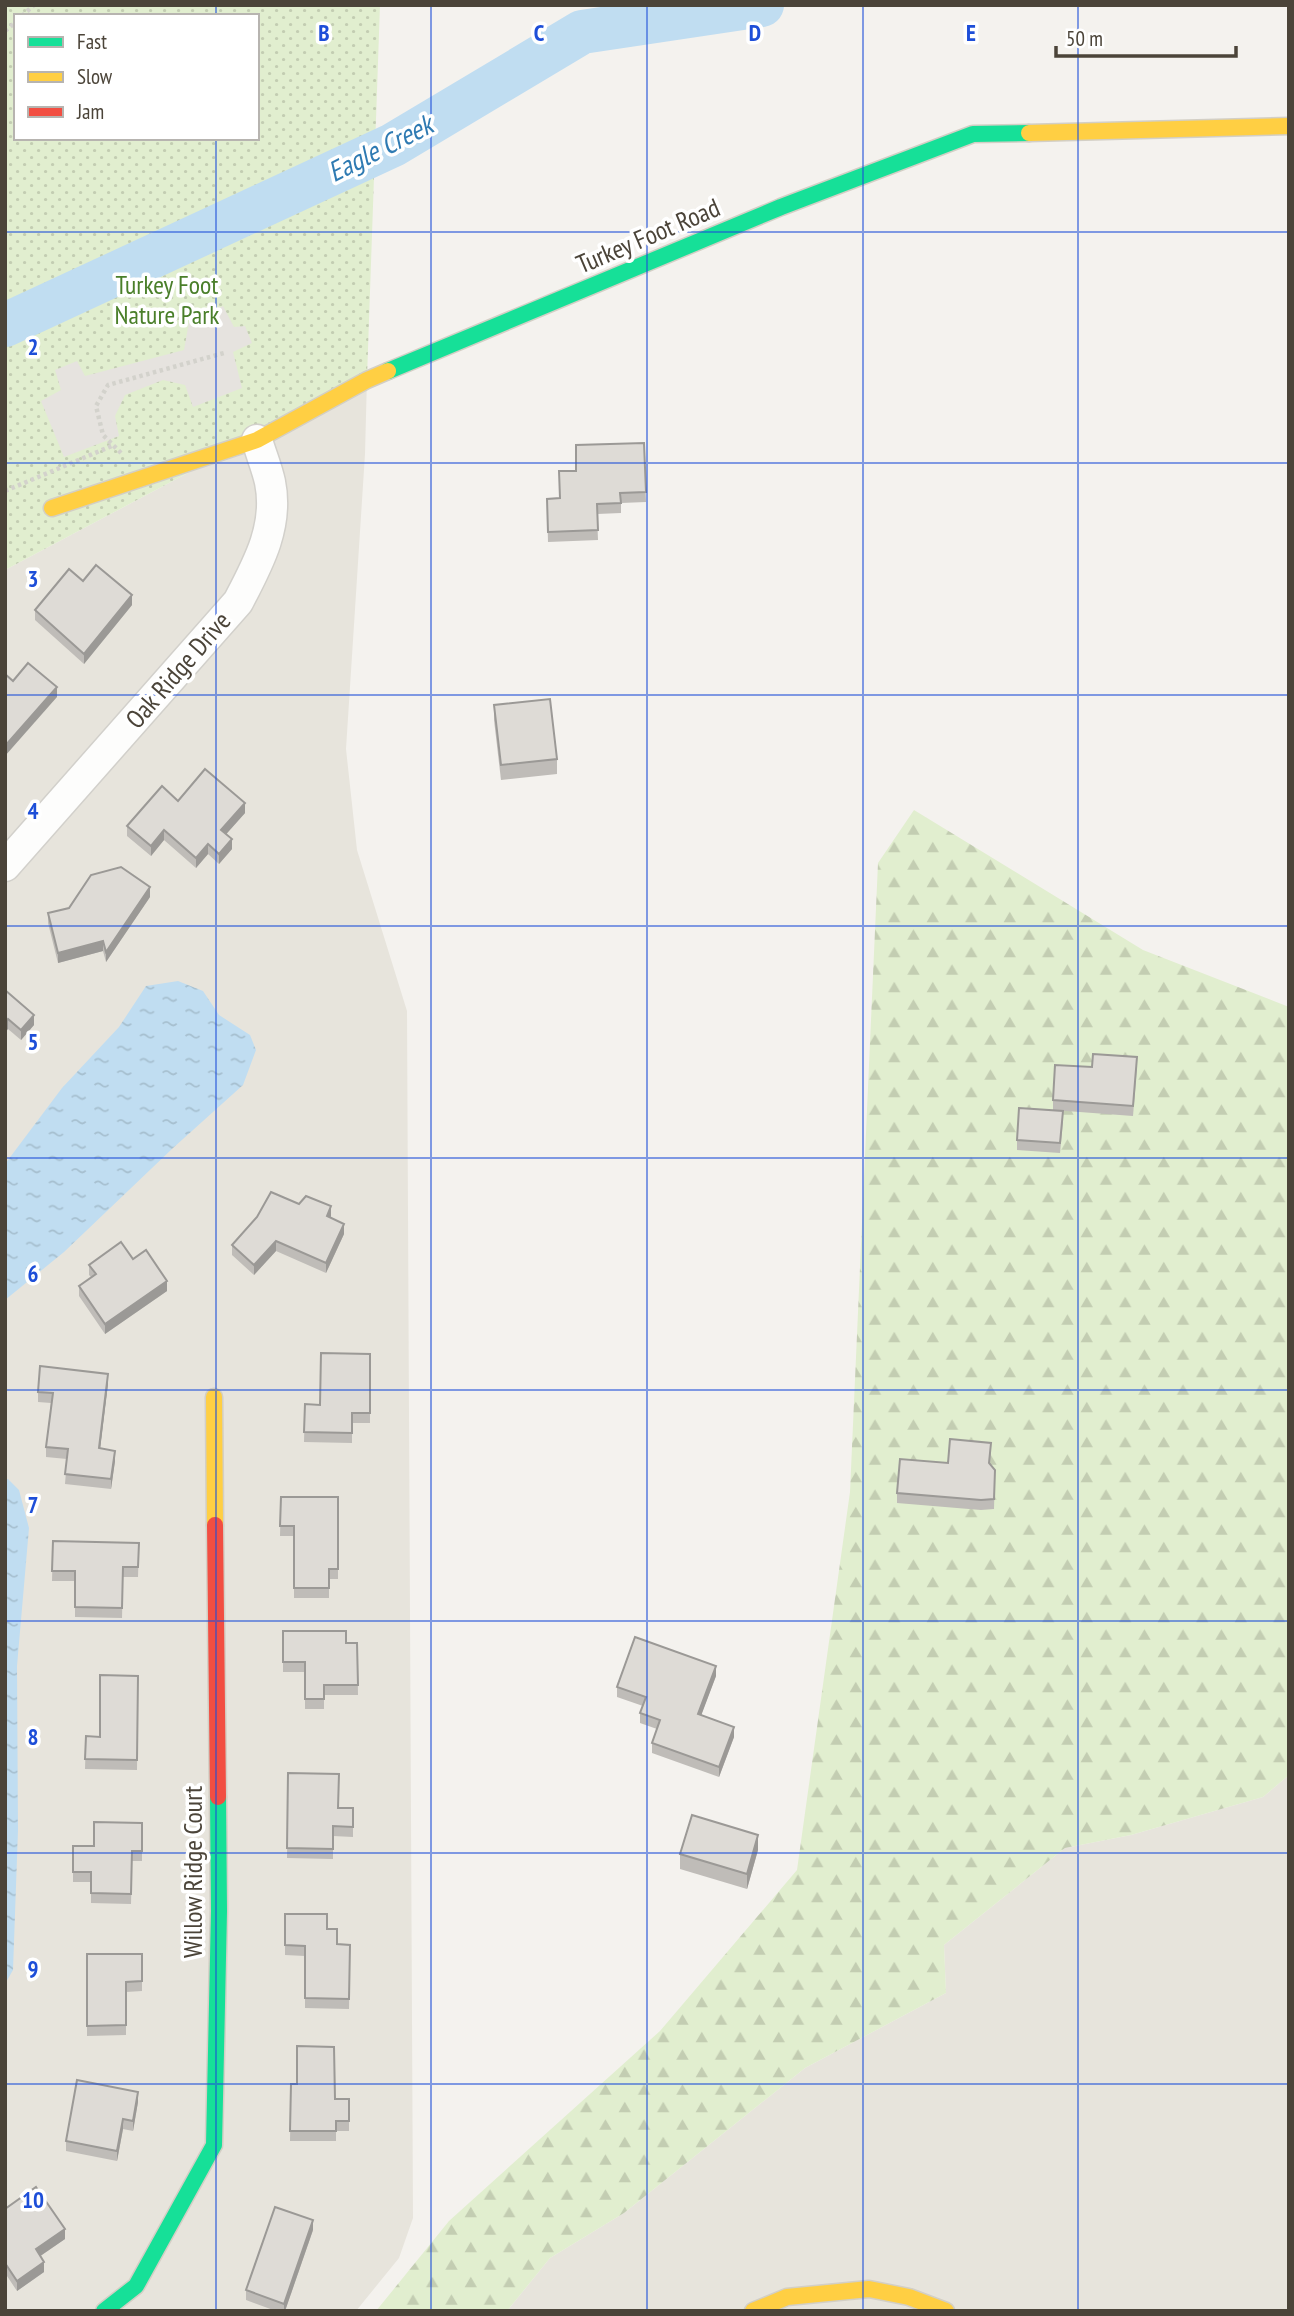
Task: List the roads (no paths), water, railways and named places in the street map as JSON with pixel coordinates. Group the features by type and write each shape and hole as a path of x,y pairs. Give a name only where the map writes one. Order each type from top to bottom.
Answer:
{"street":[{"name":"Turkey Foot Road","path":"52,508 257,440 367,380 781,207 973,134 1289,126"},
{"name":"Oak Ridge Drive","path":"5,866 238,602 257,567 271,528 270,484 257,440"},
{"name":"Willow Ridge Court","path":"104,2311 136,2286 214,2145 219,1911 214,1397"},
{"path":"753,2311 787,2297 869,2288 909,2297 946,2311"}],"water":[{"path":"178,981 203,991 219,1015 250,1035 256,1050 243,1085 64,1252 5,1300 5,1164 62,1088 119,1027 146,986"},
{"path":"8,1479 19,1490 29,1528 17,1666 18,1830 13,1970 5,1984 5,1480"}],"waterway":[{"name":"Eagle Creek","path":"5,325 393,145 582,32 762,5"}],"park label":[{"name":"Turkey Foot Nature Park","path":"167,300"}]}
